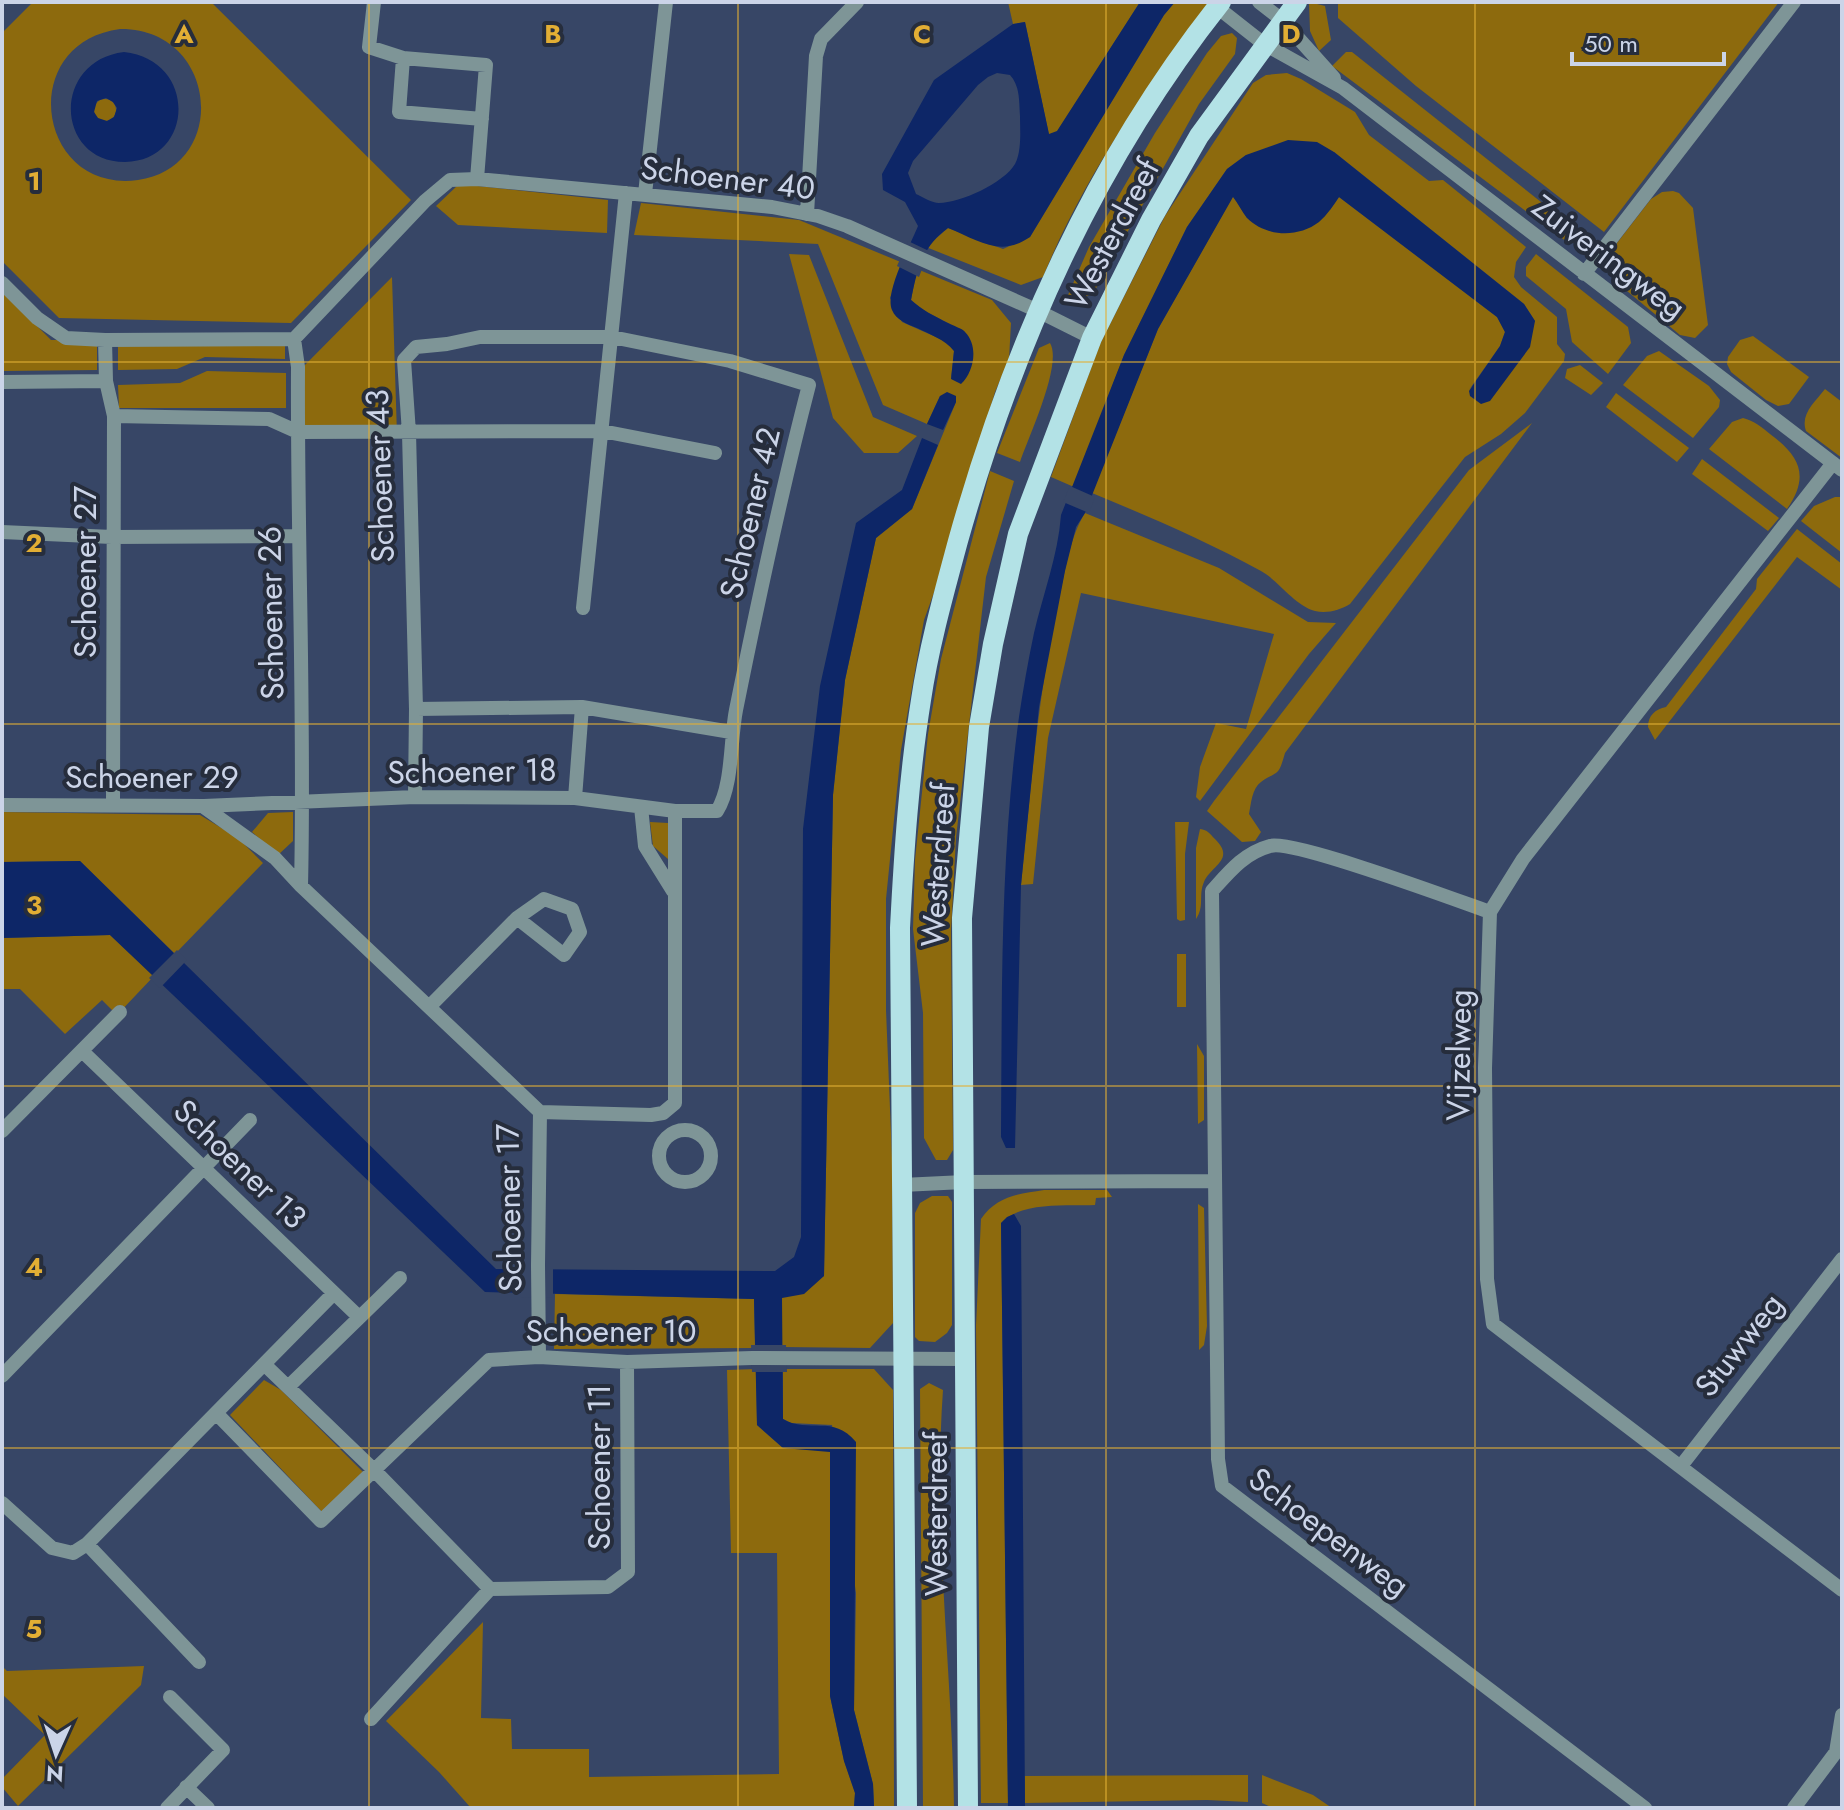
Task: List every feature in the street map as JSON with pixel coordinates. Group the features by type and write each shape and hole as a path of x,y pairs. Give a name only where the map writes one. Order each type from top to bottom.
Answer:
{"main road":[{"name":"Westerdreef","path":"968,1808 962,918 979,727 1000,606 1018,534 1092,338 1151,220 1199,136 1297,2"},
{"name":"Westerdreef","path":"907,1808 900,928 906,823 921,698 940,608 967,511 1036,310 1094,193 1145,107 1219,4"}],"street":[{"path":"374,2 369,47 403,58 486,65 477,179"},
{"path":"645,194 666,2"},
{"path":"807,214 816,56 821,39 857,2"},
{"name":"Zuiveringweg","path":"1259,2 1282,20 1343,88"},
{"path":"1584,274 1794,2"},
{"name":"Zuiveringweg","path":"1219,4 1264,44 1343,88 1838,467"},
{"path":"403,58 399,112 482,119"},
{"name":"Schoener 40","path":"294,339 425,201 450,180 477,179 772,207 807,214 847,226 1092,338"},
{"path":"583,608 626,193"},
{"path":"2,283 37,318 66,338 294,339"},
{"name":"Schoener 43","path":"415,797 416,709 409,433 404,360 416,347 480,337 612,337"},
{"name":"Schoener 42","path":"612,337 730,361 809,385 785,478 731,732 724,800 717,811 675,811"},
{"name":"Schoener 26","path":"294,339 298,367 303,804 301,886"},
{"name":"Schoener 27","path":"105,340 106,381 114,416 113,805"},
{"path":"2,382 106,381"},
{"name":"Schoener 42","path":"114,416 269,419 298,432 602,431 715,453"},
{"path":"1490,912 1523,859 1838,467"},
{"path":"2,532 112,537 298,536"},
{"path":"575,798 582,707"},
{"path":"416,709 582,707 731,732"},
{"name":"Schoener 18","path":"303,804 415,797 575,798 675,811"},
{"name":"Schoener 29","path":"2,805 303,804"},
{"name":"Schoener 17","path":"204,806 275,858 540,1112 539,1357"},
{"path":"641,807 645,846 673,891"},
{"path":"540,1112 663,1113 675,1103 675,811"},
{"name":"Schoepenweg","path":"1490,912 1308,851 1272,844 1238,861 1212,891 1218,1459 1222,1486 1645,1808"},
{"name":"Vijzelweg","path":"1490,912 1485,1068 1487,1279 1493,1324 1842,1590"},
{"path":"429,1007 517,918"},
{"path":"2,1131 120,1012"},
{"name":"Schoener 13","path":"82,1051 359,1317"},
{"path":"663,1113 670,1133"},
{"path":"2,1376 250,1120"},
{"path":"902,1185 1215,1181"},
{"name":"Stuwweg","path":"1681,1466 1842,1259"},
{"path":"288,1387 400,1278"},
{"path":"2,1503 52,1548 73,1553 87,1544 334,1293"},
{"name":"Schoener 10","path":"216,1413 321,1521 489,1360 539,1357 627,1362 752,1358 966,1359"},
{"name":"Schoener 11","path":"490,1589 608,1587 628,1572 627,1362"},
{"path":"264,1364 374,1470 490,1589 371,1719"},
{"path":"87,1544 199,1662"},
{"path":"167,1808 223,1750 170,1697"},
{"path":"1794,1808 1836,1752 1842,1715"},
{"path":"186,1787 208,1808"}],"shaded area":[{"path":"33,2 211,2 411,200 291,323 59,318 2,261 2,33","holes":["120,29 153,35 177,50 193,73 201,99 199,126 188,150 168,169 138,180 104,178 78,164 60,142 52,115 53,87 64,60 86,40"]},
{"path":"1008,2 1140,2 1057,132 1049,135 1025,22 1013,24"},
{"path":"1175,2 1211,2 1118,134 1077,204 1043,277 1021,285 926,247 948,228 1003,249 1030,237 1164,15"},
{"path":"1309,2 1325,6 1331,40 1319,51 1310,31"},
{"path":"1338,2 1779,2 1604,232 1416,86 1338,18"},
{"path":"1232,33 1237,38 1235,54 1199,104 1094,292 1074,304 1068,295 1089,247 1155,133 1207,53 1221,36"},
{"path":"1346,52 1352,52 1584,236 1577,243 1567,242 1332,66"},
{"path":"1287,73 1355,112 1369,135 1429,181 1443,180 1526,247 1516,262 1514,277 1521,287 1557,317 1557,344 1565,354 1564,361 1525,413 1501,434 1465,457 1350,604 1329,612 1307,608 1268,575 1220,550 1092,493 1158,329 1233,196 1247,218 1330,210 1339,197 1497,317 1505,332 1500,346 1469,390 1535,321 1524,304 1334,152 1246,155 1227,169 1187,227 1124,355 1074,487 1051,477 1100,344 1165,216 1253,83 1266,75"},
{"path":"105,99 113,102 116,110 113,118 105,121 97,118 94,110 97,102"},
{"path":"459,184 608,200 607,233 458,225 436,206"},
{"path":"1673,191 1693,208 1708,325 1695,338 1680,335 1615,281 1611,261 1617,243 1651,199 1662,192"},
{"path":"641,203 799,220 903,263 890,298 902,322 947,342 954,351 951,379 965,332 923,310 911,300 917,269 992,300 1011,323 1009,359 995,392 945,562 924,620 901,750 886,899 893,1323 870,1348 782,1347 782,1297 824,1276 833,795 845,680 876,538 912,509 956,402 940,396 927,424 883,405 818,244 634,235"},
{"path":"789,254 809,255 873,417 917,436 898,453 864,453 833,418"},
{"path":"1536,254 1628,327 1631,343 1608,374 1572,342 1566,309 1526,276 1526,267"},
{"path":"392,277 397,435 305,435 303,367"},
{"path":"2,291 51,340 97,340 97,370 2,371"},
{"path":"1753,336 1809,377 1789,404 1778,406 1766,400 1731,372 1728,357 1740,340"},
{"path":"118,340 285,340 285,359 205,357 177,369 118,370"},
{"path":"1050,343 1053,353 1048,384 1020,462 997,453 1039,348"},
{"path":"1659,351 1709,386 1720,400 1719,407 1693,438 1623,385 1647,356"},
{"path":"1580,365 1603,383 1591,395 1565,378 1567,369"},
{"path":"207,371 286,373 286,408 119,408 118,385 180,383"},
{"path":"1825,389 1842,402 1842,458 1806,431 1807,414"},
{"path":"1616,393 1689,448 1677,462 1606,407"},
{"path":"1743,418 1764,429 1795,459 1800,477 1787,509 1709,449 1732,422"},
{"path":"1532,423 1285,753 1279,770 1258,785 1252,796 1249,814 1261,832 1255,841 1242,842 1207,811 1469,470"},
{"path":"1702,459 1779,518 1768,531 1692,474"},
{"path":"990,471 1014,481 986,577 956,838 951,931 953,1150 947,1160 936,1160 924,1138 923,1013 913,929 915,860 928,734 941,659"},
{"path":"1842,497 1842,553 1801,521 1814,506"},
{"path":"1085,513 1219,568 1308,622 1336,623 1309,654 1200,801 1196,797 1200,767 1216,723 1246,729 1274,634 1081,593 1048,738 1033,884 1021,885 1036,739 1052,630 1069,552"},
{"path":"1797,529 1842,564 1842,590 1797,557 1655,740 1648,727 1651,716 1666,707 1756,589 1757,579"},
{"path":"2,812 200,815 238,838 263,863 175,954 80,861 2,862"},
{"path":"293,812 293,841 278,855 252,832 268,813"},
{"path":"650,822 668,823 668,859 653,846"},
{"path":"1175,822 1189,822 1185,854 1185,920 1180,921 1177,919"},
{"path":"1200,829 1210,833 1221,846 1223,857 1204,882 1196,919 1196,848"},
{"path":"110,935 154,976 117,1015 102,1000 65,1034 20,989 2,989 2,938"},
{"path":"1177,954 1186,954 1186,1007 1177,1007"},
{"path":"1197,1044 1204,1056 1204,1120 1198,1124"},
{"path":"1044,1190 1107,1190 1112,1197 1096,1198 1095,1205 1032,1208 1020,1211 1001,1223 1008,1803 981,1803 976,1326 981,1219 1001,1201"},
{"path":"932,1196 948,1196 952,1202 952,1325 935,1342 919,1341 915,1337 915,1213 920,1203"},
{"path":"1198,1204 1204,1208 1207,1326 1204,1345 1199,1350"},
{"path":"555,1294 754,1299 755,1348 554,1349"},
{"path":"756,1369 757,1425 783,1448 830,1451 830,1696 844,1761 855,1793 854,1807 471,1808 386,1721 483,1622 481,1718 511,1719 512,1749 589,1749 589,1777 779,1774 777,1553 731,1553 727,1370"},
{"path":"783,1369 874,1369 893,1390 894,1806 874,1806 873,1784 854,1710 856,1593 832,1425 791,1423 783,1419"},
{"path":"264,1380 281,1390 364,1473 323,1513 230,1415"},
{"path":"929,1383 943,1390 940,1494 954,1808 923,1808 920,1389"},
{"path":"2,1666 7,1671 144,1666 141,1685 18,1806 2,1787 2,1779 45,1735 2,1694"},
{"path":"1248,1775 1248,1802 1025,1803 1025,1776"},
{"path":"1262,1775 1313,1795 1332,1808 1273,1808 1262,1803"}],"water":[{"path":"1140,2 1175,2 1164,15 1030,237 999,247 948,228 926,251 911,300 928,313 962,329 969,338 973,351 972,366 961,384 951,379 954,351 946,343 902,321 892,310 895,280 918,226 905,202 883,190 882,174 934,80 1013,24 1025,22 1049,134 1057,131","holes":["997,73 1010,75 1018,94 1020,147 1015,164 992,185 958,200 936,203 916,194 908,173 913,161 978,85"]},
{"path":"124,52 148,59 165,72 175,90 178,110 175,129 165,146 148,157 125,162 102,158 85,146 75,130 71,110 74,91 84,73 100,59","holes":["106,98 117,108 114,117 107,121 98,118 94,112 97,101"]},
{"path":"1288,140 1317,142 1334,152 1524,304 1535,321 1530,347 1490,401 1481,404 1470,396 1469,391 1500,346 1505,332 1497,317 1339,197 1319,222 1302,231 1282,233 1255,224 1247,218 1233,197 1158,329 1085,513 1076,527 1065,571 1039,707 1021,885 1015,1148 1006,1148 1001,1137 1002,979 1008,822 1019,717 1034,633 1054,560 1061,515 1124,355 1187,227 1227,169 1246,155"},
{"path":"947,392 956,396 956,402 943,430 927,424 940,396"},
{"path":"922,438 938,445 912,509 876,538 845,680 833,795 824,1276 804,1294 782,1298 783,1419 802,1425 830,1426 856,1442 854,1710 873,1784 874,1806 854,1807 855,1793 844,1761 830,1696 830,1452 783,1448 757,1425 754,1299 485,1292 110,935 2,938 2,862 80,861 496,1269 775,1271 794,1257 801,1237 803,829 820,686 856,523 902,490"},
{"path":"1014,1214 1021,1226 1025,1808 1008,1808 1001,1223"}],"pier":[{"path":"908,241 929,251 919,277 897,266"},
{"path":"1070,486 1095,497 1089,513 1063,502"},
{"path":"177,950 187,960 160,988 149,978"},
{"path":"521,1265 553,1265 553,1298 521,1297"},
{"path":"751,1345 786,1345 787,1372 752,1372"}]}
